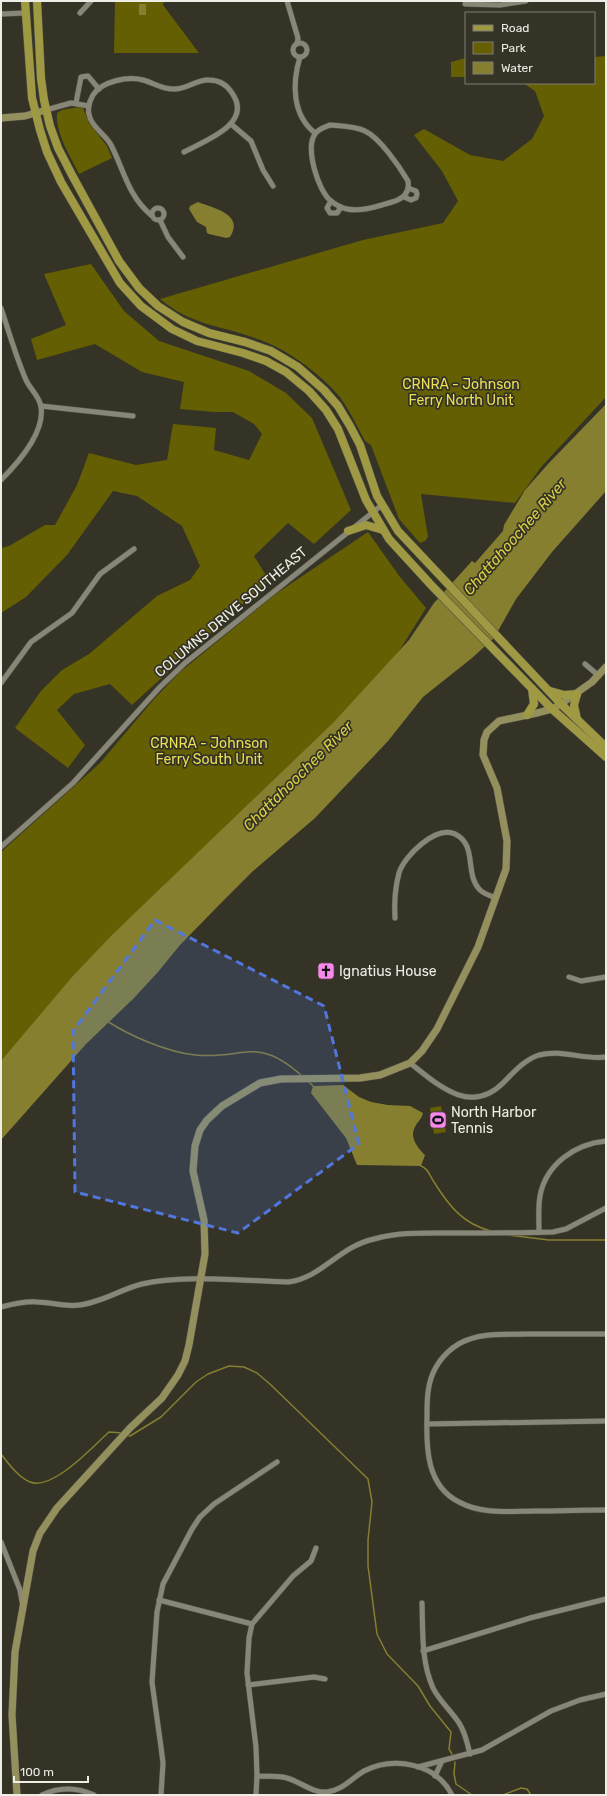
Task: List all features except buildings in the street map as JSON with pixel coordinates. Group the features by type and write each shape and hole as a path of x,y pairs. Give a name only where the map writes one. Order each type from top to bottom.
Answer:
{"main road":[{"path":"25,1 34,113 47,152 61,182 111,270 127,291 152,316 172,329 197,341 243,353 266,361 286,372 302,384 321,404 338,429 372,512 383,530 399,551 552,709 606,757"},
{"path":"38,1 41,73 46,110 64,162 119,261 139,288 158,306 183,322 209,333 245,342 271,351 298,367 311,378 334,402 350,426 360,445 369,475 382,505 398,531 561,704 606,747"},
{"path":"348,531 366,525 383,530"},
{"path":"527,715 534,704 532,689"},
{"path":"549,691 563,695 577,694 574,708 577,720"}],"street":[{"path":"80,13 91,1"},
{"path":"287,1 298,38 297,44 293,48 293,52 295,56 300,58"},
{"path":"465,4 500,5 526,1"},
{"path":"1,14 26,13"},
{"path":"297,44 303,44 307,49 306,54 300,58 295,93 298,108 303,122 315,133"},
{"path":"76,103 81,77 88,76 99,89"},
{"path":"182,256 168,237 160,220 153,218 152,215 139,204 110,143 91,121 89,106 94,94 99,89 110,83 132,78 144,80 163,88 176,90 199,81 214,80 225,85 234,94 237,108 231,124 226,130 184,152"},
{"path":"2,119 34,113 66,104 76,103 89,106"},
{"path":"231,124 250,141 263,170 273,186"},
{"path":"330,125 357,128 371,134 379,142 408,180 408,188 404,197 362,210 341,207 331,201 320,184 310,150 311,140 315,133 330,125"},
{"path":"404,197 410,200 415,199 417,196 416,191 408,188"},
{"path":"331,201 327,208 330,213 337,213 341,207"},
{"path":"152,215 154,208 161,208 164,215 160,220"},
{"path":"1,308 26,380 41,406 38,426 32,442 20,459 1,480"},
{"path":"41,406 133,416"},
{"name":"COLUMNS DRIVE SOUTHEAST","path":"1,847 74,783 158,688 185,663 382,505"},
{"path":"1,683 31,642 72,613 100,574 134,549"},
{"path":"585,664 598,676"},
{"path":"17,1795 12,1715 15,1652 33,1551 40,1533 57,1508 122,1437 162,1398 178,1375 189,1345 205,1254 206,1231 194,1180 193,1161 198,1135 210,1116 222,1106 251,1088 268,1081 282,1079 370,1077 391,1072 410,1063 433,1036 454,998 478,947 506,869 507,841 497,788 484,759 484,744 487,732 495,723 506,718 552,709 577,694 606,667"},
{"path":"395,918 394,901 400,872 404,863 409,856 431,837 441,832 454,833 465,842 469,849 476,885 483,892 496,898"},
{"path":"569,977 581,981 606,977"},
{"path":"410,1063 448,1091 460,1096 472,1097 484,1095 494,1090 521,1064 540,1055 558,1053 586,1058 606,1057"},
{"path":"539,1232 540,1195 544,1182 550,1171 561,1159 574,1150 588,1144 606,1141"},
{"path":"1,1307 36,1302 64,1306 81,1305 96,1302 123,1290 142,1284 160,1281 200,1279 288,1282 299,1281 314,1275 334,1258 353,1246 372,1239 391,1235 553,1232 566,1229 606,1208"},
{"path":"606,1334 490,1335 469,1339 459,1344 444,1356 434,1371 428,1392 427,1424 427,1449 431,1470 446,1493 470,1508 493,1512 606,1510"},
{"path":"427,1424 606,1421"},
{"path":"161,1795 163,1763 152,1682 159,1600 163,1584 171,1567 200,1517 214,1504 277,1462"},
{"path":"1,1542 21,1594 23,1605"},
{"path":"256,1795 257,1776 248,1685 247,1653 252,1624 293,1576 311,1561 316,1548"},
{"path":"423,1651 530,1618 606,1599"},
{"path":"159,1600 252,1624"},
{"path":"422,1603 423,1651 425,1664 433,1687 460,1725 470,1754"},
{"path":"248,1685 314,1677 325,1679"},
{"path":"257,1776 286,1778 312,1790 329,1792 346,1785 363,1772 379,1765 398,1763 418,1766 470,1754 493,1744 551,1711 580,1700 606,1694"},
{"path":"435,1776 442,1761"},
{"path":"418,1766 440,1780 452,1795"},
{"path":"42,1795 61,1789 73,1788 94,1795"}],"highlighted area":[{"path":"155,920 324,1006 359,1144 238,1233 75,1192 73,1031"}],"green space":[{"path":"115,1 164,1 163,5 199,53 114,53"},
{"name":"CRNRA - Johnson Ferry North Unit","path":"606,56 606,397 542,466 515,503 421,494 428,537 425,541 420,543 399,519 371,445 365,441 350,412 339,396 322,378 289,354 266,342 194,319 172,308 160,299 363,240 443,223 458,201 442,171 414,135 424,129 470,155 503,161 532,139 544,116 535,91 524,84 595,84 595,57"},
{"path":"465,58 465,77 451,77 451,62"},
{"path":"79,107 83,108 89,123 107,146 112,158 79,174 58,129 57,113 62,110"},
{"path":"91,264 124,311 159,341 249,371 286,393 312,418 351,510 314,544 288,523 254,556 269,580 132,705 110,684 74,694 57,710 85,745 68,768 15,728 41,691 62,670 89,654 157,596 190,580 200,566 182,526 137,496 113,491 67,555 26,597 1,613 1,548 9,546 45,525 55,525 77,485 89,453 136,465 167,460 173,424 216,428 214,450 249,460 262,434 254,424 233,412 180,409 184,382 142,372 95,344 37,360 31,339 66,325 44,274"},
{"name":"CRNRA - Johnson Ferry South Unit","path":"368,532 400,577 426,608 384,675 1,1067 1,852 100,763 155,698 180,672 277,593"},
{"name":"North Harbor Tennis","path":"441,1106 446,1132 434,1134 430,1108"}],"water":[{"path":"139,4 146,4 146,15 139,15"},
{"path":"198,202 219,210 230,217 234,229 230,237 226,238 207,233 206,227 197,222 189,209 190,206"},
{"name":"Chattahoochee River","path":"606,404 606,491 552,552 516,599 494,638 472,658 423,697 388,741 315,818 253,871 180,945 134,998 86,1044 1,1140 1,1061 72,977 113,934 333,723 409,640 434,603 472,561 475,563 503,531 504,525 525,490"},
{"path":"343,1085 359,1097 371,1102 388,1105 410,1106 423,1113 413,1131 417,1146 425,1155 421,1166 357,1165 346,1138 311,1093 313,1086"}],"waterway":[{"path":"107,1021 127,1032 173,1051 212,1056 261,1052 286,1063 301,1075"},
{"path":"309,1082 313,1086"},
{"path":"421,1166 427,1170 445,1199 458,1213 472,1224 491,1231"},
{"path":"508,1235 549,1240 606,1240"},
{"path":"127,1435 130,1436 161,1417 196,1382 208,1374 229,1366 244,1367 257,1373 271,1385 368,1479 372,1502 368,1540 368,1566 377,1634 387,1654 418,1686 430,1706 451,1732 449,1749 452,1754"},
{"path":"1,1454 22,1477 30,1482 39,1483 50,1480 72,1466 109,1432 123,1433"},
{"path":"455,1762 454,1774 456,1784 472,1795"},
{"path":"503,1795 521,1788 527,1789 531,1795"}],"place":[{"name":"Ignatius House","path":"326,971"},
{"name":"North Harbor Tennis","path":"438,1120"}]}
